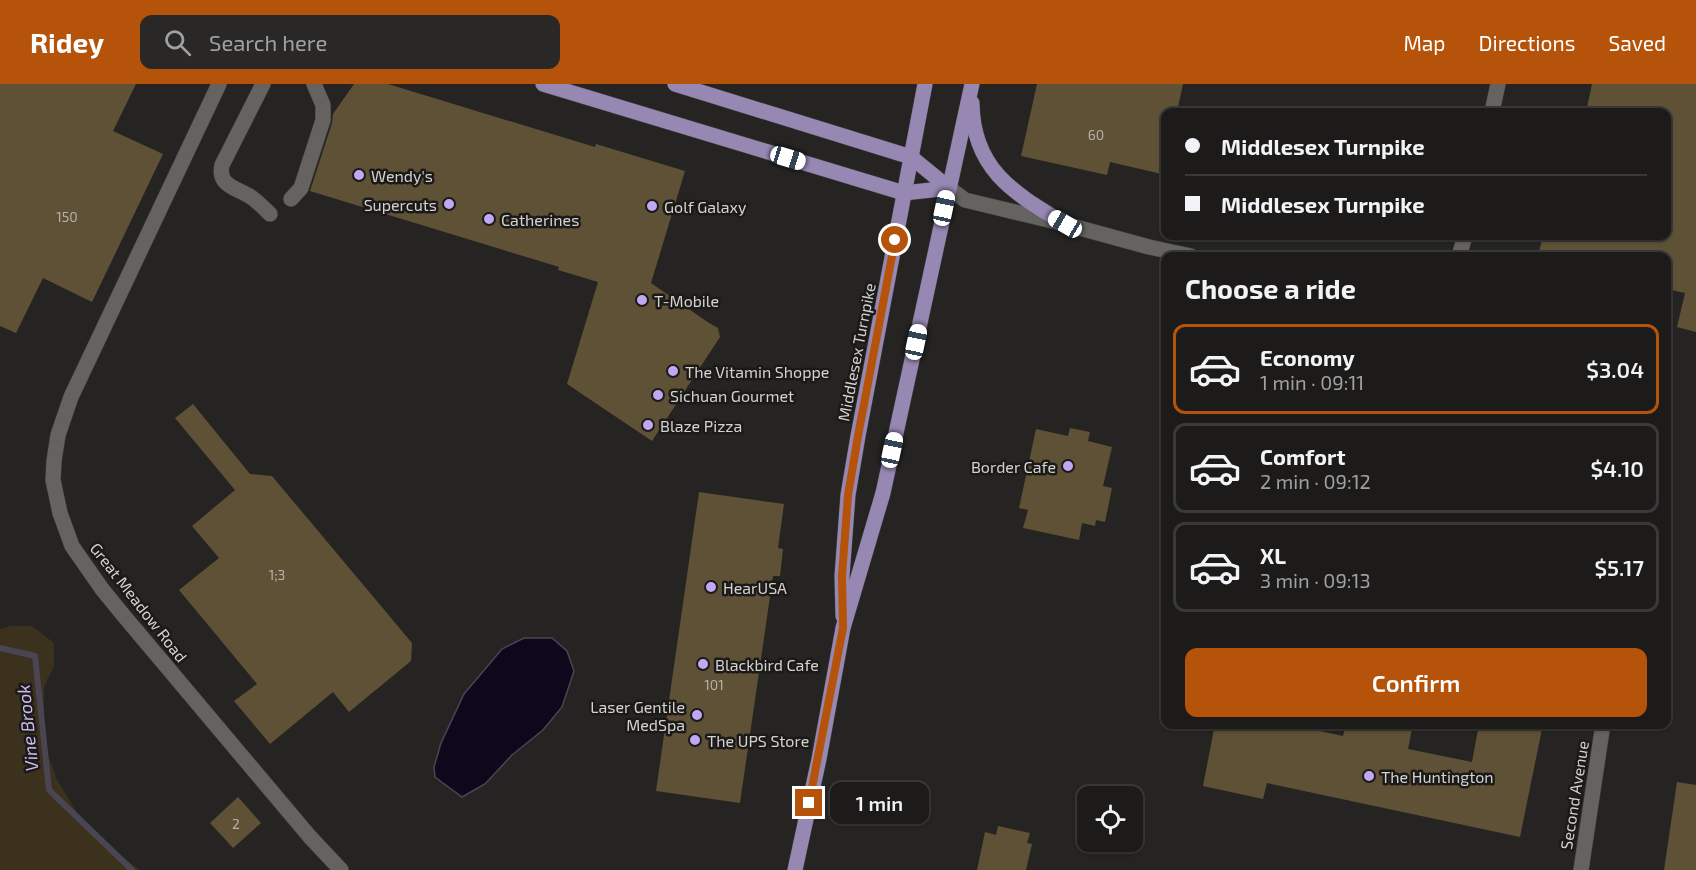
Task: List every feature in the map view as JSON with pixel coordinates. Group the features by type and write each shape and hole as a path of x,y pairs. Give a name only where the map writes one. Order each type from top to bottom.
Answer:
{"main road":[{"path":"543,84 904,193 949,188"},
{"path":"675,84 911,158 949,188"},
{"name":"Middlesex Turnpike","path":"843,628 842,576 848,495 925,84"},
{"path":"972,84 972,115 978,142 988,163 1003,182 1028,202 1065,224"},
{"name":"Middlesex Turnpike","path":"795,870 819,759 843,628 883,493 972,84"}],"street":[{"name":"Great Meadow Road","path":"219,84 71,397 56,441 53,480 60,513 72,546 102,589 340,870"},
{"path":"263,84 222,165 221,175 226,183 257,201 270,214"},
{"path":"291,199 301,188 323,120 323,105 314,84"},
{"path":"1493,108 1498,84"},
{"path":"949,188 965,200 1174,252"},
{"name":"Second Avenue","path":"1581,870 1602,729"}],"shaded area":[{"path":"11,626 32,626 54,643 54,666 44,687 44,719 47,752 57,780 81,819 115,851 140,870 0,870 0,629"},
{"path":"524,638 552,638 567,651 574,671 562,707 543,730 512,755 485,784 462,797 435,777 434,767 441,743 464,694 502,649"}],"building":[{"path":"0,84 136,84 113,131 163,154 92,302 43,278 16,333 0,326"},
{"path":"354,84 388,84 595,147 596,144 685,171 651,283 718,328 720,337 652,441 567,384 598,282 558,270 559,267 310,191 333,114"},
{"path":"1037,84 1183,84 1178,108 1161,108 1161,174 1110,162 1107,175 1021,156"},
{"path":"1592,84 1696,84 1696,332 1677,327 1685,293 1671,290 1671,252 1539,252 1542,240 1671,240 1671,108 1587,108"},
{"path":"193,404 250,474 272,476 412,643 411,661 349,712 333,692 270,744 234,701 257,684 179,590 219,558 192,526 235,490 175,418"},
{"name":"Border Cafe","path":"1070,428 1090,432 1088,441 1112,447 1103,486 1112,488 1105,522 1096,520 1095,526 1082,523 1079,540 1023,528 1028,510 1019,508 1036,429 1068,436"},
{"path":"699,492 784,504 778,548 783,549 780,576 773,576 740,803 656,791"},
{"name":"The Huntington","path":"1214,729 1311,729 1343,736 1345,729 1412,729 1408,749 1472,762 1478,729 1542,729 1520,837 1267,783 1263,799 1203,786"},
{"path":"1677,782 1696,785 1696,870 1664,870"},
{"path":"238,797 261,823 233,848 210,823"},
{"path":"998,826 1030,833 1027,843 1032,844 1026,870 977,870 985,832 996,835"}],"waterway":[{"name":"Vine Brook","path":"0,648 35,656 49,790 132,870"}],"place":[{"name":"Wendy's","path":"359,175"},
{"name":"Supercuts","path":"449,204"},
{"name":"Golf Galaxy","path":"652,206"},
{"name":"Catherines","path":"489,219"},
{"name":"T-Mobile","path":"642,300"},
{"name":"The Vitamin Shoppe","path":"673,371"},
{"name":"Sichuan Gourmet","path":"658,395"},
{"name":"Blaze Pizza","path":"648,425"},
{"name":"Border Cafe","path":"1068,466"},
{"name":"HearUSA","path":"711,587"},
{"name":"Blackbird Cafe","path":"703,664"},
{"name":"Laser Gentile MedSpa","path":"697,715"},
{"name":"The UPS Store","path":"695,740"},
{"name":"The Huntington","path":"1369,776"}],"route":[{"path":"809,803 843,628 842,576 848,495 895,240"}]}
